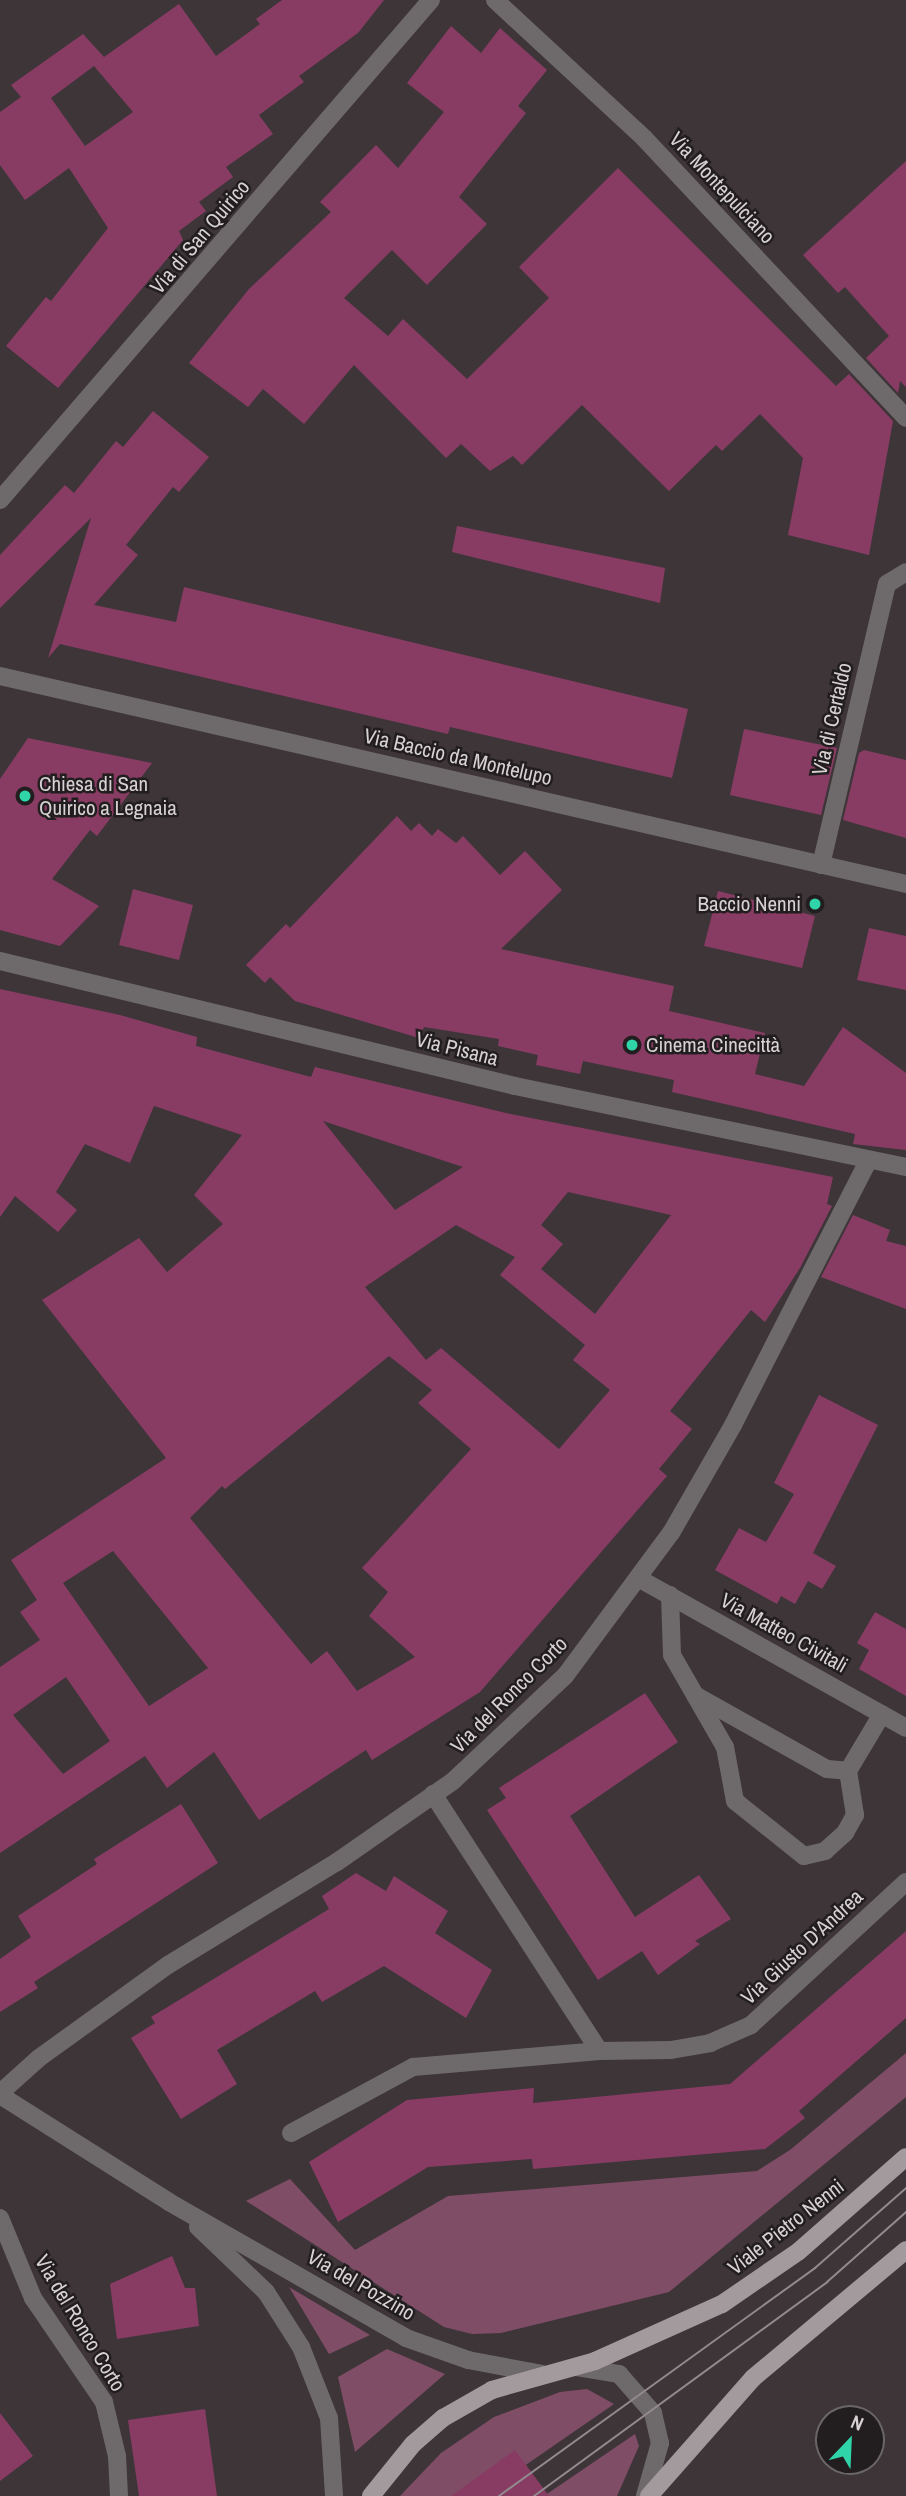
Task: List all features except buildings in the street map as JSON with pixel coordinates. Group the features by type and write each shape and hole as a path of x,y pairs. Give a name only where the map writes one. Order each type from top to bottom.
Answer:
{"main road":[{"name":"Viale Pietro Nenni","path":"371,2496 413,2444 443,2418 492,2390 569,2368 704,2314 753,2285 906,2157"},
{"name":"Viale Pietro Nenni","path":"647,2496 742,2389 906,2250"}],"street":[{"name":"Via di San Quirico","path":"0,500 431,0"},
{"name":"Via Montepulciano","path":"495,0 644,138 906,418"},
{"name":"Via di Certaldo","path":"821,864 887,584 906,572"},
{"name":"Via Baccio da Montelupo","path":"0,677 906,884"},
{"name":"Via Pisana","path":"0,961 515,1086 906,1167"},
{"name":"Via del Ronco Corto","path":"0,2094 39,2058 168,1965 337,1862 433,1794 492,1747 565,1676 671,1533 733,1425 868,1161"},
{"name":"Via Matteo Civitali","path":"638,1578 906,1728"},
{"path":"670,1595 672,1655 725,1747 734,1801 804,1856 825,1851 845,1833 855,1815 848,1771 882,1714"},
{"path":"695,1695 827,1769 848,1771"},
{"path":"433,1794 598,2051"},
{"name":"Via Giusto D'Andrea","path":"291,2133 412,2067 598,2051 671,2050 710,2043 751,2025 906,1882"},
{"name":"Via del Pozzino","path":"0,2094 169,2202 420,2344 468,2360 542,2374"},
{"name":"Via del Pozzino","path":"169,2202 240,2265 289,2324 326,2406 334,2496"},
{"name":"Via del Ronco Corto","path":"0,2218 33,2298 104,2402 117,2456 119,2496"},
{"name":"Viale Pietro Nenni","path":"569,2368 603,2368 619,2374 653,2413 660,2443 647,2496"}],"shaded area":[{"path":"906,2053 906,2097 669,2292 501,2333 472,2334 444,2327 246,2201 290,2179 355,2250 448,2196 757,2171 790,2150"},
{"path":"289,2287 370,2335 329,2354"},
{"path":"387,2349 445,2374 355,2452 338,2377"},
{"path":"587,2389 614,2404 481,2496 400,2496 441,2453 494,2417 560,2392"},
{"path":"635,2434 639,2446 617,2496 544,2496"}],"tram line":[{"path":"499,2496 815,2268 906,2188"},
{"path":"534,2496 827,2282 906,2212"}],"place":[{"name":"Chiesa di San Quirico a Legnaia","path":"25,796"},
{"name":"Baccio Nenni","path":"815,904"},
{"name":"Cinema Cinecittà","path":"632,1045"}]}
